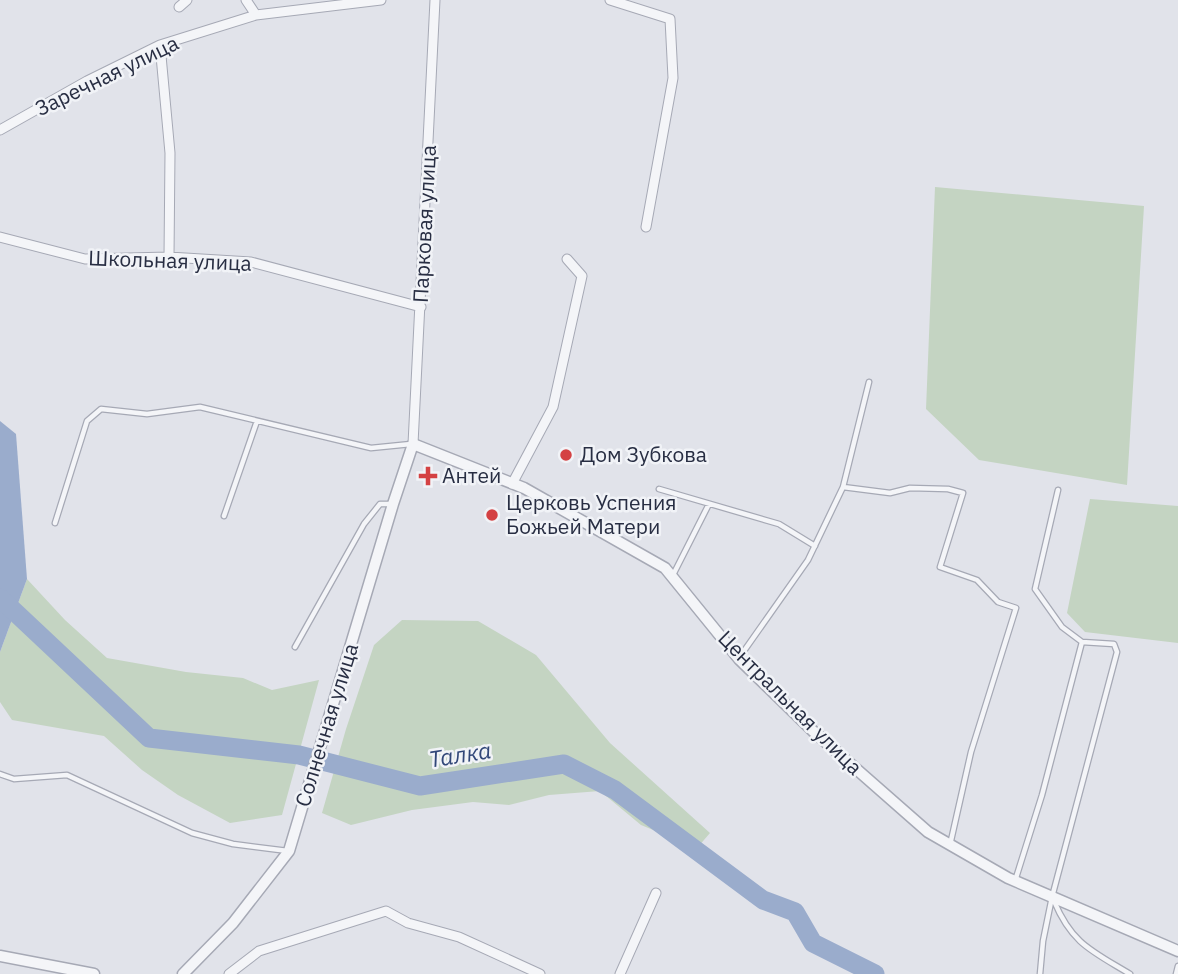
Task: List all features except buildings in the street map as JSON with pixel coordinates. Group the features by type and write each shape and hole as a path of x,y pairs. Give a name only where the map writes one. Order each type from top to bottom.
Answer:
{"street":[{"path":"179,7 187,0"},
{"path":"246,0 256,15"},
{"name":"Заречная улица","path":"0,130 87,81 160,45 256,15 381,0"},
{"path":"423,0 436,2"},
{"path":"610,0 670,19 673,78 646,227"},
{"name":"Парковая улица","path":"413,444 436,2"},
{"path":"160,45 170,152 169,257"},
{"name":"Школьная улица","path":"0,237 85,259 169,257 251,262 421,307"},
{"path":"512,484 553,407 582,276 567,259"},
{"name":"Центральная улица","path":"413,444 512,484 665,568 739,659 824,740 928,832 1016,881 1178,950"},
{"name":"Солнечная улица","path":"183,974 233,923 289,851 413,444"},
{"path":"620,974 656,893"},
{"path":"229,974 259,951 386,911 408,923 459,937 540,974"},
{"path":"0,956 94,974"}],"lane":[{"path":"739,659 808,560 844,487 869,382"},
{"path":"55,523 87,421 101,409 147,414 200,407 371,448 413,444"},
{"path":"224,516 257,421"},
{"path":"844,487 890,493 910,488 948,489 963,493 940,567 977,580 998,602 1016,608 971,752 950,846"},
{"path":"659,489 779,524 815,546"},
{"path":"1041,974 1043,941 1052,897 1117,652 1114,644 1082,642 1062,627 1035,589 1058,490"},
{"path":"295,647 365,524 380,504 393,504"},
{"path":"672,577 709,504"},
{"path":"1016,881 1042,795 1082,642"},
{"path":"0,774 14,779 67,775 192,833 233,844 289,851"},
{"path":"1052,897 1064,924 1083,947 1130,974"},
{"path":"1176,974 1178,966"}],"green space":[{"path":"935,187 1144,206 1127,485 979,460 926,409"},
{"path":"1090,499 1178,506 1178,643 1085,632 1067,613"},
{"path":"27,579 65,620 107,658 186,672 243,678 272,690 319,680 282,815 230,823 178,795 142,770 104,736 12,720 0,702 0,652"},
{"path":"402,620 478,621 536,655 610,743 710,833 697,848 641,825 600,791 549,795 509,805 473,802 412,810 351,825 322,813 374,645"}],"water":[{"path":"0,421 16,434 27,579 0,652"}],"waterway":[{"name":"Талка","path":"0,598 149,738 299,755 420,786 564,764 615,790 763,900 795,912 813,943 875,974"}],"place":[{"name":"Дом Зубкова","path":"566,455"},
{"name":"Антей","path":"428,476"},
{"name":"Церковь Успения Божьей Матери","path":"492,515"}]}
